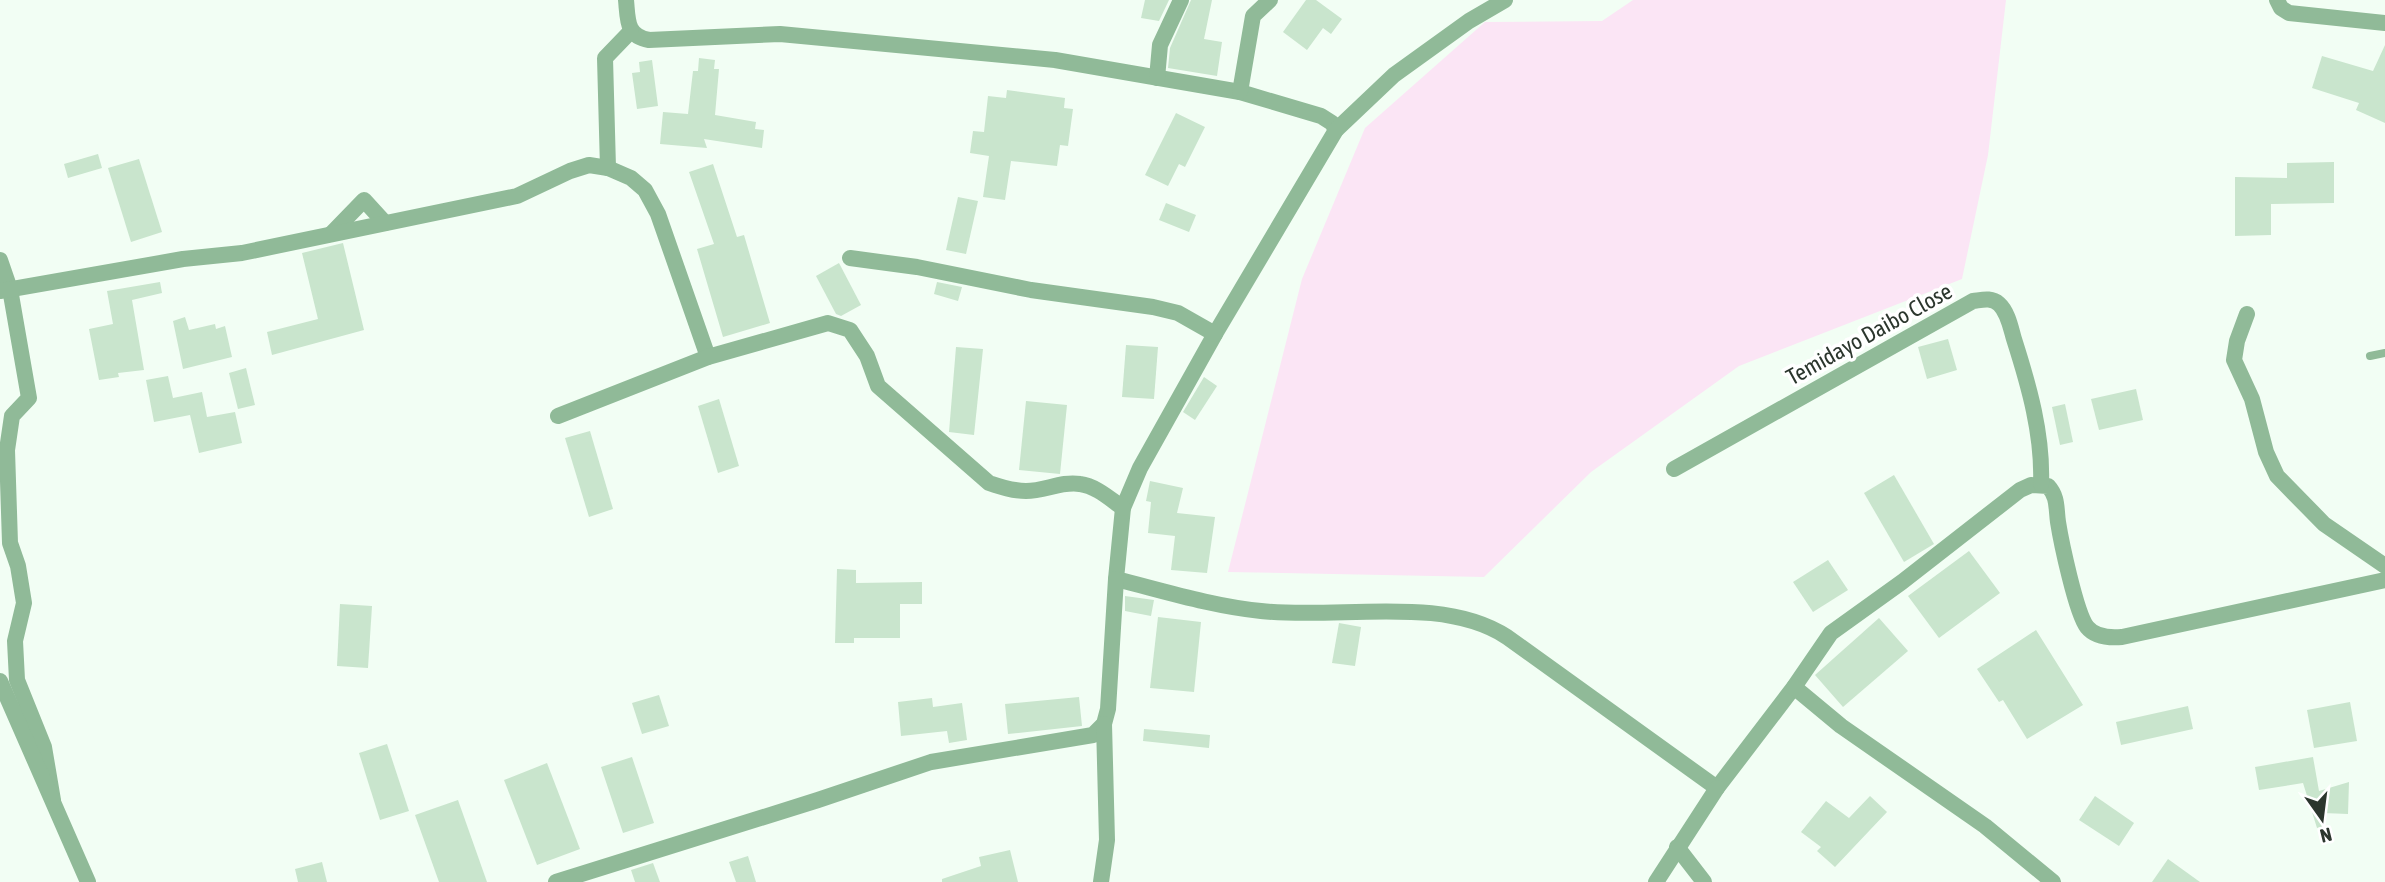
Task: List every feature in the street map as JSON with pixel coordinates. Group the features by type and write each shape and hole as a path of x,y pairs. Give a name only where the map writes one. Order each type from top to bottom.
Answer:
{"street":[{"path":"626,0 631,31 639,38 649,40 780,34 1055,60 1240,92 1321,116 1332,123 1336,130"},
{"path":"1157,78 1160,45 1181,0"},
{"path":"1240,92 1253,16 1270,0"},
{"path":"1101,882 1107,839 1104,724 1108,709 1116,579 1123,508 1140,468 1336,130 1394,75 1469,21 1505,0"},
{"path":"2277,0 2281,8 2289,13 2385,23"},
{"path":"608,168 605,58 631,31"},
{"path":"5,290 183,260 242,253 517,197 570,171 589,165 608,168 631,178 645,190 658,214 708,357"},
{"path":"331,234 364,200 385,223"},
{"path":"850,258 929,269 1031,290 1153,307 1178,313 1216,334"},
{"path":"0,260 29,398 12,416 7,450 10,543 18,566 24,603 15,641 17,680 44,747 53,800"},
{"name":"Temidayo Daibo Close","path":"1674,469 1973,301 1988,299 2000,305 2008,319 2030,388 2042,462 2041,484"},
{"path":"2247,314 2236,341 2234,360 2252,399 2266,452 2277,476 2324,524 2385,566"},
{"path":"558,416 708,357 828,323 850,330 867,356 878,386 989,483 1027,491 1065,483 1082,484 1094,488 1123,508"},
{"path":"1656,882 1676,847 1717,788 1794,688 1831,633 1902,582 2020,490 2041,484 2048,486 2054,494 2079,610 2087,628 2110,638 2385,580"},
{"path":"1116,579 1227,606 1264,611 1428,613 1455,615 1474,621 1507,637 1717,788"},
{"path":"0,681 88,882"},
{"path":"1794,688 1841,726 1985,826 2053,882"},
{"path":"556,882 931,762 1093,735 1104,724"},
{"path":"1676,847 1704,882"}],"lane":[{"path":"2370,356 2385,353"}],"shaded area":[{"path":"1633,0 2006,0 1988,155 1962,279 1739,366 1591,472 1484,577 1228,572 1302,279 1365,128 1485,22 1602,21"}],"building":[{"path":"1145,0 1169,0 1159,21 1141,18"},
{"path":"1191,0 1212,0 1204,39 1222,42 1217,76 1168,68 1170,48"},
{"path":"1306,0 1316,0 1342,19 1331,34 1323,28 1307,50 1283,32"},
{"path":"2385,45 2385,123 2356,110 2359,103 2312,88 2322,56 2373,71"},
{"path":"699,58 715,60 714,69 719,69 715,115 756,122 755,129 764,130 762,148 704,139 707,148 660,144 663,112 688,114 693,71 698,71"},
{"path":"652,60 658,106 637,109 632,73 640,72 639,62"},
{"path":"1007,90 1065,98 1064,108 1073,109 1068,146 1060,145 1057,166 1011,161 1005,200 983,197 989,156 970,153 973,131 984,132 988,96 1006,98"},
{"path":"1176,113 1205,127 1185,167 1179,164 1168,186 1145,175"},
{"path":"98,154 102,168 68,178 64,164"},
{"path":"139,159 162,232 131,242 108,168"},
{"path":"2334,162 2334,203 2271,204 2271,235 2235,236 2235,177 2287,178 2287,163"},
{"path":"713,164 737,237 744,235 770,323 723,337 697,249 714,244 689,172"},
{"path":"958,197 978,201 966,254 946,250"},
{"path":"1166,203 1196,215 1189,232 1159,220"},
{"path":"343,243 364,330 272,355 267,332 318,319 302,253"},
{"path":"839,263 861,305 841,316 836,314 816,276"},
{"path":"160,282 162,293 132,300 144,370 118,373 119,377 99,380 89,329 113,324 107,291"},
{"path":"937,282 962,287 958,301 934,294"},
{"path":"185,317 189,330 215,324 216,329 225,326 232,357 183,369 173,321"},
{"path":"1948,339 1957,370 1927,379 1918,347"},
{"path":"1126,345 1158,347 1154,399 1122,397"},
{"path":"956,347 983,349 974,435 949,432"},
{"path":"246,368 255,405 238,409 229,373"},
{"path":"168,376 173,398 202,392 207,417 235,412 242,443 199,453 190,415 154,422 146,380"},
{"path":"1204,377 1217,386 1195,420 1183,412"},
{"path":"2136,389 2143,420 2099,430 2091,399"},
{"path":"719,399 739,466 718,473 698,406"},
{"path":"1026,401 1067,405 1060,474 1019,470"},
{"path":"2065,404 2073,442 2060,445 2052,407"},
{"path":"590,431 613,509 589,517 565,438"},
{"path":"1894,475 1934,544 1904,562 1864,493"},
{"path":"1150,481 1183,488 1177,513 1215,517 1207,573 1171,570 1175,536 1148,533 1151,502 1146,501"},
{"path":"1969,551 2000,593 1939,638 1908,596"},
{"path":"1828,560 1848,590 1813,612 1793,582"},
{"path":"837,569 856,570 856,583 922,582 922,604 900,604 900,638 854,638 854,643 835,643"},
{"path":"1125,596 1154,600 1151,616 1125,611"},
{"path":"340,604 372,606 368,668 337,666"},
{"path":"1158,617 1201,622 1194,692 1150,688"},
{"path":"1879,618 1908,651 1843,707 1815,675"},
{"path":"1339,623 1361,627 1355,666 1332,663"},
{"path":"2036,630 2083,705 2027,739 2003,700 1999,702 1977,669"},
{"path":"659,695 669,726 642,734 632,703"},
{"path":"1079,697 1082,726 1008,734 1005,704"},
{"path":"932,698 933,707 962,703 967,740 949,743 947,731 901,736 898,702"},
{"path":"2350,702 2357,741 2314,748 2307,710"},
{"path":"2188,706 2193,729 2121,745 2116,722"},
{"path":"1144,729 1210,735 1209,748 1143,741"},
{"path":"387,744 409,811 380,820 359,753"},
{"path":"632,757 654,823 623,833 601,767"},
{"path":"2313,757 2319,791 2349,782 2348,814 2323,813 2325,826 2317,828 2303,783 2259,790 2255,767"},
{"path":"547,763 580,849 537,865 504,780"},
{"path":"1870,796 1887,812 1835,867 1817,851 1821,847 1801,832 1826,801 1849,818"},
{"path":"2095,796 2134,823 2119,846 2079,820"},
{"path":"458,800 487,882 439,882 415,815"},
{"path":"1010,850 1018,882 942,882 942,879 981,866 979,857"},
{"path":"748,856 756,882 736,882 729,862"},
{"path":"2168,859 2200,882 2152,882"},
{"path":"322,862 327,882 298,882 295,869"},
{"path":"653,863 660,882 635,882 631,870"}]}
